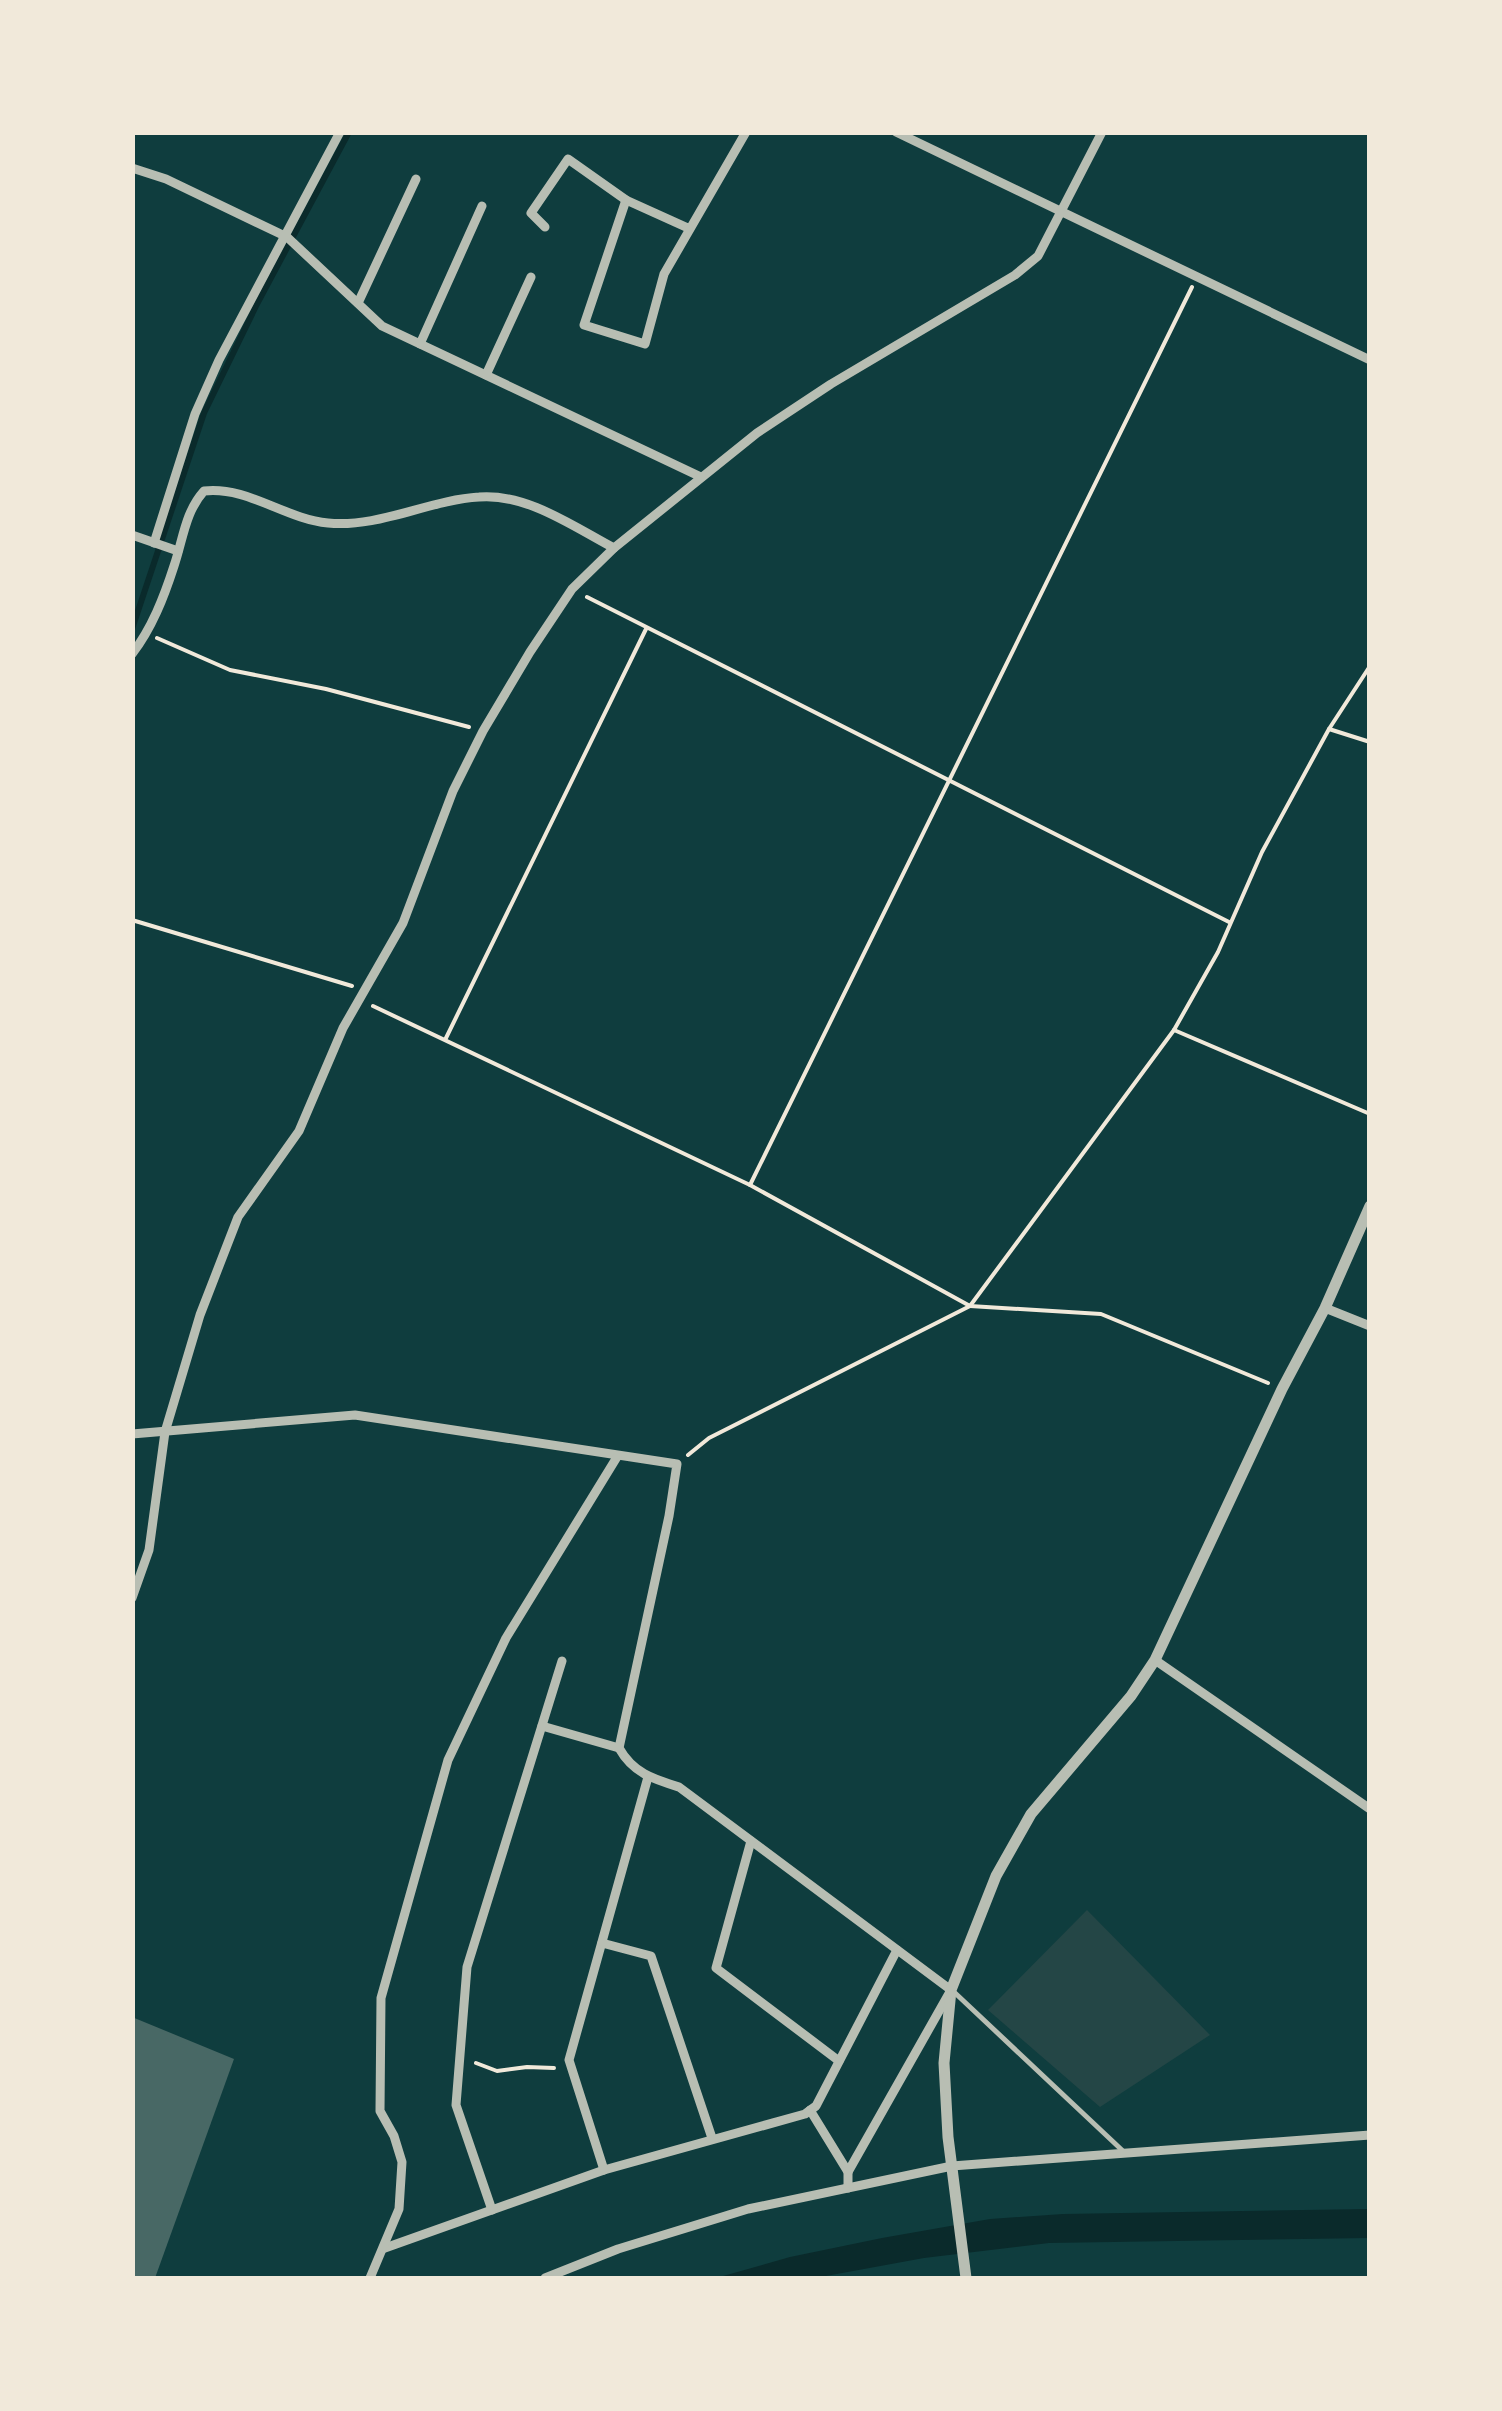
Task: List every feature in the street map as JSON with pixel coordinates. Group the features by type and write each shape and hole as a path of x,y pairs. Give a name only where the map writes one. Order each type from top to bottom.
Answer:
{"street":[{"path":"155,543 195,414 239,319 291,241 340,132"},
{"path":"626,200 584,324 645,344 664,274 746,132"},
{"path":"896,132 1370,360"},
{"path":"132,1598 149,1550 165,1432 200,1314 238,1216 299,1132 343,1028 403,923 454,791 483,731 572,590 614,548 757,433 831,384 1016,275 1038,256 1102,132"},
{"path":"546,227 531,212 568,159 626,200 688,228"},
{"path":"132,168 166,179 291,241 382,326 701,477"},
{"path":"358,303 416,179"},
{"path":"420,344 482,206"},
{"path":"486,375 531,277"},
{"path":"132,654 148,634 192,505 204,491 236,492 292,515 330,523 363,521 480,496 507,499 535,507 614,548"},
{"path":"132,535 175,550"},
{"path":"848,2188 848,2172 952,1990 996,1876 1032,1814 1131,1696 1155,1660 1370,1206"},
{"path":"1325,1308 1370,1326"},
{"path":"132,1434 355,1415 677,1464 670,1516 620,1748 628,1763 648,1778 679,1787 952,1990"},
{"path":"370,2278 399,2209 402,2162 380,2111 382,1998 448,1760 506,1638 618,1456"},
{"path":"1155,1660 1370,1809"},
{"path":"492,2210 456,2105 467,1967 562,1661"},
{"path":"542,1726 620,1748"},
{"path":"604,2170 570,2066 648,1778"},
{"path":"751,1840 716,1968 839,2061"},
{"path":"602,1942 651,1956 712,2138"},
{"path":"385,2248 604,2170 810,2110 897,1950"},
{"path":"952,1990 944,2063 953,2182 966,2278"},
{"path":"810,2110 848,2172"},
{"path":"545,2278 618,2250 748,2209 952,2166 1370,2135"}],"lane":[{"path":"952,1990 1126,2153"}],"path":[{"path":"750,1185 1197,277"},
{"path":"572,590 1230,922"},
{"path":"446,1038 647,628"},
{"path":"148,634 230,670 326,689 483,731"},
{"path":"677,1464 709,1438 970,1306 1174,1030 1202,984 1262,852 1370,666"},
{"path":"1330,729 1370,742"},
{"path":"132,920 363,995 750,1185 970,1306 1101,1314 1282,1389"},
{"path":"1174,1030 1370,1114"},
{"path":"462,2060 497,2071 570,2066"}],"shaded area":[{"path":"1087,1910 1210,2035 1100,2107 988,2010"},
{"path":"1369,2209 1369,2238 1049,2243 924,2258 815,2278 716,2278 790,2257 990,2219 1063,2214"}],"building":[{"path":"132,2017 234,2059 155,2278 132,2278"}],"waterway":[{"path":"132,629 204,413 349,132"}]}
